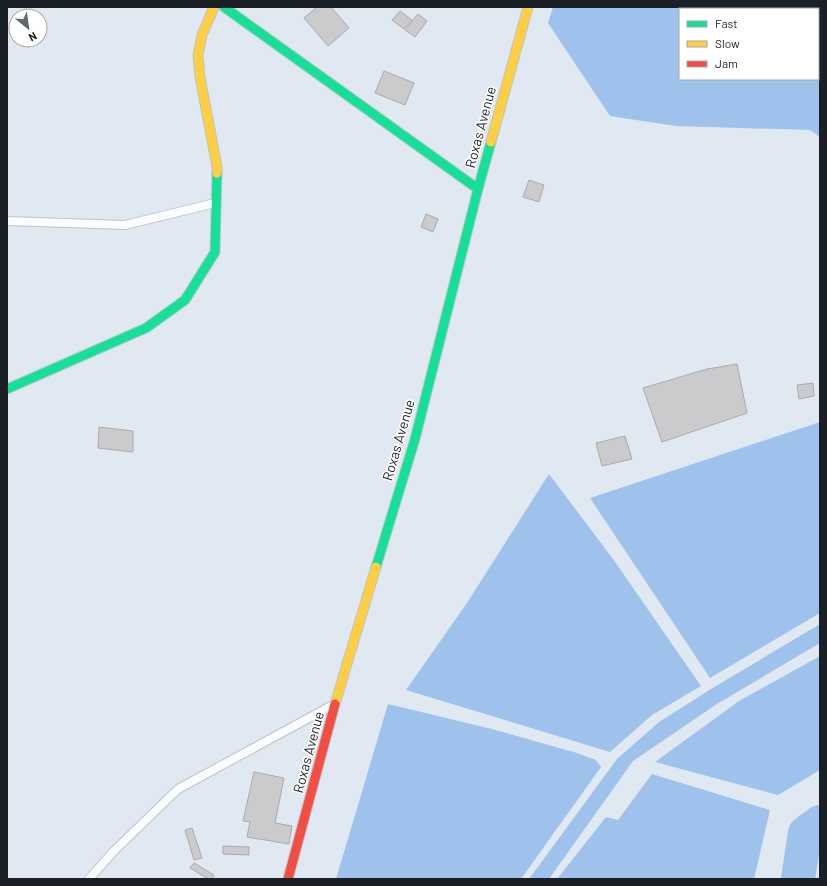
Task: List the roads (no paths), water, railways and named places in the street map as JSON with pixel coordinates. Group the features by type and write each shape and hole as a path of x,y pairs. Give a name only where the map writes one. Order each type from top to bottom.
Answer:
{"main road":[{"path":"7,389 146,328 185,300 215,252 217,167 200,77 198,55 202,35 214,7"},
{"path":"224,7 478,189"},
{"name":"Roxas Avenue","path":"288,879 335,704 414,439 478,189 528,7"}],"lane":[{"path":"7,221 125,225 216,203"},
{"path":"88,879 114,851 178,788 335,704"}],"water":[{"path":"553,7 820,7 820,137 810,130 676,126 610,116 548,23"},
{"path":"820,422 820,613 710,678 590,498"},
{"path":"549,474 613,559 701,686 652,715 610,752 406,690 467,603"},
{"path":"820,624 820,643 717,704 633,761 549,879 529,879 617,759 659,722"},
{"path":"820,656 820,770 778,795 655,762 739,701"},
{"path":"388,704 492,729 577,753 596,760 601,767 521,879 336,879"},
{"path":"652,774 770,810 754,879 557,879 606,817 618,820"}],"waterway":[{"path":"798,879 805,833 820,822"}]}
